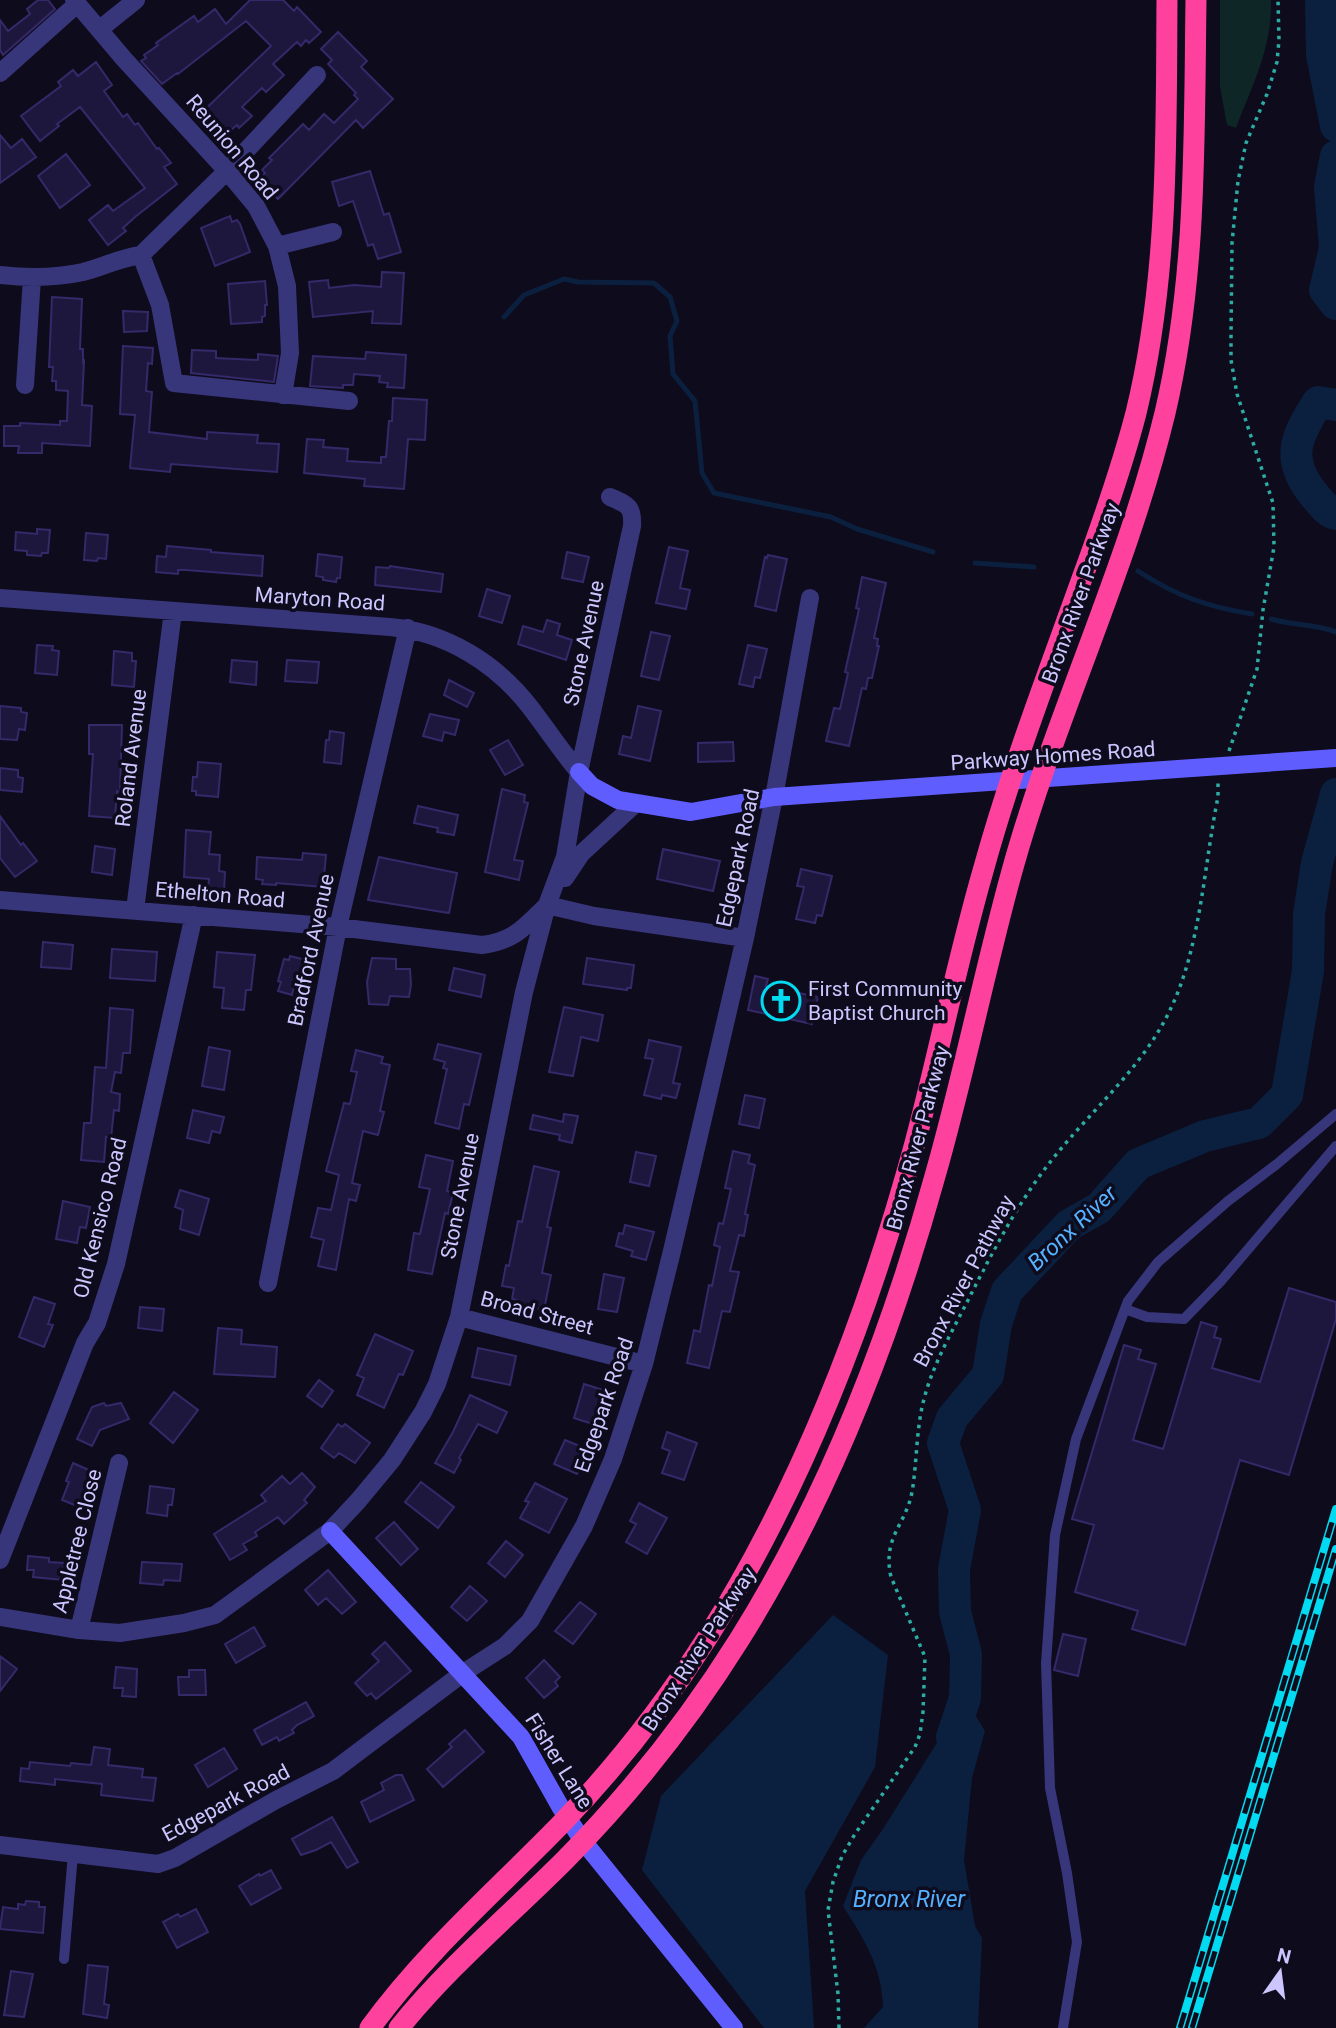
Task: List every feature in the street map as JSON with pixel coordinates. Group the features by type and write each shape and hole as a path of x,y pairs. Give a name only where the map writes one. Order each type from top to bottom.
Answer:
{"highway":[{"name":"Bronx River Parkway","path":"370,2028 409,1977 567,1818 645,1727 706,1639 778,1511 823,1415 868,1297 906,1177 969,922 1010,782 1116,481 1136,411 1159,287 1165,214 1167,0"},
{"name":"Bronx River Parkway","path":"399,2028 428,1994 583,1841 648,1768 723,1666 787,1557 842,1442 888,1324 924,1214 953,1111 1002,906 1041,779 1157,444 1174,369 1186,296 1192,222 1196,0"}],"street":[{"path":"100,29 136,0"},
{"path":"0,73 76,2"},
{"name":"Reunion Road","path":"76,2 256,206 277,246 287,286 290,353 283,395"},
{"path":"0,275 32,278 84,272 107,262 141,255 227,171 317,75"},
{"path":"277,246 333,232"},
{"path":"141,255 160,305 174,383 349,401"},
{"path":"25,385 32,278"},
{"name":"Stone Avenue","path":"0,1617 79,1630 120,1633 215,1615 330,1531 392,1460 416,1423 437,1384 459,1317 524,992 547,905 565,857 579,772 632,526 632,513 627,505 610,497"},
{"name":"Maryton Road","path":"0,598 408,628 447,640 496,673 529,706 579,772"},
{"name":"Edgepark Road","path":"0,1845 158,1864 175,1858 333,1771 463,1673 505,1646 530,1621 584,1526 613,1459 644,1364 744,938 774,797 810,598"},
{"name":"Roland Avenue","path":"135,911 173,611"},
{"name":"Bradford Avenue","path":"268,1283 338,927 408,628"},
{"name":"Parkway Homes Road","path":"579,772 592,786 618,800 691,812 774,797 1329,759"},
{"path":"635,804 581,854 547,905 594,916 744,938"},
{"name":"Ethelton Road","path":"0,900 338,927 482,944 499,942 520,933 547,905"},
{"name":"Old Kensico Road","path":"0,1560 85,1343 97,1323 116,1264 194,915"},
{"name":"Broad Street","path":"459,1317 644,1364"},
{"name":"Appletree Close","path":"79,1630 119,1463"},
{"name":"Fisher Lane","path":"330,1531 527,1745 567,1818 583,1841 734,2028"}],"lane":[{"path":"1063,2028 1077,1941 1049,1775 1046,1663 1055,1535 1076,1439 1128,1301 1157,1262 1227,1201 1277,1164 1336,1114"},
{"path":"1125,1309 1147,1317 1184,1319 1221,1281 1336,1146"},
{"path":"64,1959 73,1854"}],"path":[{"path":"1228,756 1257,669 1263,610 1274,547 1273,503 1237,394 1231,360 1231,337 1232,243 1238,181 1246,144 1277,62 1278,0"},
{"name":"Bronx River Pathway","path":"839,2028 838,1994 828,1910 833,1882 842,1856 877,1800 915,1748 920,1734 925,1657 888,1564 894,1532 911,1497 923,1402 953,1330 992,1252 1017,1210 1051,1161 1130,1072 1172,1007 1190,949 1221,774"}],"green space":[{"path":"1220,0 1271,0 1265,50 1236,128 1227,125 1220,87"}],"water":[{"path":"833,1615 888,1655 875,1767 805,1891 814,2028 764,2028 642,1870 661,1796"},
{"name":"Bronx River","path":"965,1698 985,1731 972,1778 964,1860 975,1926 982,1938 978,2028 864,2028 883,2007 882,1993 870,1954 843,1906 861,1860"}],"building":[{"path":"38,0 48,0 55,9 3,55 0,50 0,20 8,31 30,14 27,9"},
{"path":"250,0 283,0 294,11 297,7 321,32 309,43 306,40 301,46 297,42 273,64 284,75 266,92 262,88 242,107 252,116 219,140 196,118 271,46 246,21 162,84 141,61 146,58 144,55 158,45 156,43 194,16 198,22 215,9 226,24"},
{"path":"338,32 367,61 361,67 393,99 363,128 356,120 278,199 258,180 265,173 262,170 272,160 269,158 303,124 309,130 324,114 334,123 358,99 354,95 356,93 328,64 332,60 321,49"},
{"path":"96,62 112,85 104,91 123,117 127,114 135,125 138,123 171,163 164,167 177,184 135,217 123,228 126,231 108,245 89,220 108,205 113,211 145,188 80,107 40,141 21,116 61,86 58,82 73,70 78,76"},
{"path":"0,135 11,148 22,139 36,157 0,183"},
{"path":"66,154 90,185 60,208 38,176"},
{"path":"370,171 384,215 389,213 401,252 378,259 373,244 368,246 353,201 339,206 332,182"},
{"path":"230,216 232,222 237,220 240,224 250,252 215,266 201,228"},
{"path":"382,272 404,273 401,324 372,323 373,311 313,317 309,282 328,280 329,288 354,285 381,287"},
{"path":"265,281 267,305 262,322 231,324 228,284"},
{"path":"52,297 82,299 82,405 92,406 90,446 42,443 42,453 18,453 19,446 4,446 4,426 20,426 20,423 60,425 60,421 67,421 68,391 56,390 56,381 52,381 53,367 49,367"},
{"path":"123,311 148,312 147,331 124,332"},
{"path":"123,346 153,348 152,364 148,363 146,391 152,392 149,432 207,439 207,432 258,435 257,443 279,444 277,472 171,464 170,472 130,468 135,415 120,414"},
{"path":"192,350 216,351 216,358 258,360 258,354 278,356 274,382 191,373"},
{"path":"366,352 406,355 404,388 387,387 388,383 379,382 380,376 354,374 353,385 343,385 343,388 310,386 313,356 365,359"},
{"path":"393,398 427,400 425,440 408,439 404,489 364,486 365,479 304,473 307,439 324,440 323,447 348,449 347,461 381,463 381,457 386,457"},
{"path":"37,529 50,530 48,553 42,553 41,556 27,555 27,551 15,550 16,532 37,534"},
{"path":"86,533 108,535 106,559 84,560"},
{"path":"167,546 263,556 262,576 186,570 178,570 178,574 156,572 157,556 166,557"},
{"path":"669,547 688,551 680,588 690,590 686,609 656,603"},
{"path":"567,552 589,557 583,582 562,578"},
{"path":"318,554 342,557 340,578 337,578 336,582 316,576"},
{"path":"768,555 787,559 776,611 755,606 765,557"},
{"path":"390,566 443,574 441,592 375,585 376,567"},
{"path":"862,577 886,583 874,638 878,639 879,646 872,678 868,678 866,689 862,688 849,746 826,741 834,708 840,709 848,673 845,672 859,609 856,608"},
{"path":"487,589 510,596 502,623 479,616"},
{"path":"547,620 560,624 557,635 572,640 566,660 518,644 523,626 543,632"},
{"path":"651,632 670,636 659,680 641,676"},
{"path":"37,645 53,646 52,650 59,651 57,675 35,673"},
{"path":"748,645 767,649 760,678 755,677 753,687 739,684"},
{"path":"114,651 132,653 132,661 136,661 134,687 112,685"},
{"path":"232,660 257,662 256,685 230,682"},
{"path":"287,660 319,662 317,683 285,681"},
{"path":"449,680 474,693 467,707 444,695"},
{"path":"0,706 21,708 21,712 27,713 25,730 19,729 17,740 0,739"},
{"path":"638,706 661,711 650,761 619,754 623,736 631,738"},
{"path":"430,714 459,720 455,735 444,732 442,741 423,736"},
{"path":"89,725 122,725 120,792 117,791 115,818 89,816 93,754 89,754"},
{"path":"330,731 344,733 341,764 324,762 326,740 329,740"},
{"path":"508,740 523,765 505,775 490,750"},
{"path":"733,742 734,761 698,762 698,743"},
{"path":"198,762 221,764 218,797 196,795 196,791 192,791"},
{"path":"0,768 18,770 18,777 23,778 22,792 0,790"},
{"path":"502,789 525,795 524,802 528,803 514,860 523,861 519,880 485,872"},
{"path":"418,806 458,815 454,835 437,832 438,828 414,823"},
{"path":"0,816 21,845 23,843 37,861 15,877 0,858"},
{"path":"186,830 211,832 209,854 220,855 219,871 225,872 224,892 208,891 209,879 184,877"},
{"path":"95,846 115,849 112,875 92,872"},
{"path":"663,849 720,861 713,891 657,879"},
{"path":"303,853 326,855 323,887 262,884 263,880 256,879 257,857 302,860"},
{"path":"379,857 457,873 449,913 368,900"},
{"path":"801,869 832,876 822,916 817,915 815,923 796,919 804,887 797,886"},
{"path":"43,942 73,945 71,969 41,967"},
{"path":"112,949 157,952 155,981 110,978"},
{"path":"217,952 255,955 251,990 246,990 244,1010 222,1008 224,988 214,987"},
{"path":"290,956 306,960 307,964 300,988 294,986 292,995 278,991 284,959 289,960"},
{"path":"372,958 396,959 396,969 410,969 409,997 390,996 388,1005 369,1004 367,982"},
{"path":"587,958 634,965 631,988 627,990 583,984"},
{"path":"454,968 485,975 481,997 449,990"},
{"path":"755,976 768,979 766,986 818,997 812,1024 748,1010"},
{"path":"564,1007 603,1015 598,1041 581,1037 573,1076 549,1072"},
{"path":"110,1008 133,1010 130,1053 123,1053 121,1073 115,1072 111,1092 120,1094 119,1111 114,1110 111,1138 106,1137 104,1162 81,1160 84,1123 91,1123 95,1067 106,1068"},
{"path":"649,1040 681,1047 673,1083 680,1084 676,1098 662,1095 661,1099 644,1095 653,1059 645,1058"},
{"path":"438,1044 481,1054 469,1105 464,1104 459,1129 435,1123 447,1069 443,1068 445,1062 434,1059"},
{"path":"209,1047 230,1051 224,1090 202,1086"},
{"path":"356,1050 383,1057 381,1063 390,1065 378,1135 363,1131 352,1183 360,1185 356,1201 349,1199 336,1270 318,1266 324,1240 311,1237 318,1208 331,1210 339,1175 326,1171 344,1103 350,1104 357,1072 351,1071"},
{"path":"745,1095 765,1099 759,1128 739,1124"},
{"path":"193,1110 224,1117 220,1133 212,1131 209,1143 187,1138"},
{"path":"564,1114 578,1116 572,1143 559,1140 560,1135 530,1129 533,1115 563,1122"},
{"path":"733,1151 750,1155 748,1163 755,1165 745,1214 748,1215 744,1236 739,1235 730,1271 739,1272 730,1312 722,1311 709,1368 687,1363 694,1330 700,1332 709,1285 712,1286 720,1247 714,1245 719,1223 723,1224 731,1189 725,1188"},
{"path":"636,1152 656,1156 649,1186 630,1182"},
{"path":"426,1155 453,1161 447,1191 453,1193 448,1214 445,1213 432,1274 408,1270 414,1233 420,1234 430,1189 419,1187"},
{"path":"534,1166 559,1172 547,1227 551,1228 542,1273 551,1275 544,1310 516,1304 517,1300 512,1299 514,1288 502,1286 518,1221 522,1222"},
{"path":"180,1190 209,1199 199,1235 180,1229 183,1210 175,1207"},
{"path":"63,1201 90,1207 86,1228 80,1227 77,1243 56,1239"},
{"path":"625,1225 654,1232 646,1260 631,1256 633,1251 616,1246 619,1233 623,1234"},
{"path":"604,1274 624,1278 617,1312 598,1309"},
{"path":"1289,1288 1336,1302 1336,1319 1289,1475 1240,1460 1185,1645 1132,1629 1138,1611 1075,1592 1094,1525 1072,1519 1124,1345 1141,1350 1138,1359 1156,1364 1133,1440 1163,1449 1201,1322 1217,1327 1214,1337 1221,1339 1212,1368 1260,1382"},
{"path":"34,1297 55,1304 48,1324 53,1325 44,1347 19,1337"},
{"path":"140,1307 164,1309 162,1331 138,1328"},
{"path":"218,1328 242,1330 241,1344 277,1347 275,1377 214,1374"},
{"path":"375,1334 413,1351 384,1408 357,1395 364,1378 357,1375"},
{"path":"478,1348 516,1356 510,1385 472,1377"},
{"path":"319,1380 333,1391 322,1407 307,1396"},
{"path":"584,1384 606,1391 596,1425 574,1418"},
{"path":"174,1392 198,1410 173,1443 150,1423"},
{"path":"470,1395 507,1412 497,1433 478,1424 459,1458 461,1460 454,1473 435,1463"},
{"path":"104,1403 106,1406 121,1403 129,1419 100,1430 92,1446 77,1439 92,1407"},
{"path":"338,1424 342,1427 345,1424 370,1443 355,1463 339,1453 334,1458 321,1448"},
{"path":"667,1432 697,1443 684,1480 662,1473 670,1451 662,1448"},
{"path":"565,1440 587,1449 577,1474 554,1464"},
{"path":"73,1463 91,1471 85,1486 92,1489 84,1509 62,1500"},
{"path":"302,1473 315,1487 304,1500 307,1503 284,1524 278,1517 255,1532 257,1536 243,1544 247,1550 230,1560 214,1534 266,1501 261,1495 282,1476 290,1484"},
{"path":"421,1482 454,1507 438,1528 405,1502"},
{"path":"535,1483 567,1499 549,1533 520,1518 529,1502 525,1501"},
{"path":"150,1486 174,1489 167,1516 147,1513"},
{"path":"639,1503 667,1518 647,1554 626,1542 636,1524 630,1521"},
{"path":"394,1522 418,1549 401,1565 376,1538"},
{"path":"506,1541 523,1555 505,1577 488,1563"},
{"path":"28,1556 64,1563 63,1580 33,1577 34,1570 27,1570"},
{"path":"142,1562 182,1564 180,1581 164,1580 163,1585 140,1583"},
{"path":"328,1570 356,1602 342,1614 326,1598 318,1605 305,1590"},
{"path":"470,1586 487,1601 467,1621 451,1607"},
{"path":"580,1602 596,1614 573,1644 555,1631"},
{"path":"254,1627 265,1646 236,1663 225,1644"},
{"path":"1063,1634 1086,1639 1078,1676 1054,1670"},
{"path":"385,1642 411,1671 376,1699 371,1693 367,1696 355,1683 379,1661 372,1654"},
{"path":"0,1656 17,1669 0,1691"},
{"path":"544,1660 560,1677 555,1682 558,1686 544,1698 526,1678"},
{"path":"116,1667 137,1669 136,1697 122,1696 123,1688 114,1688"},
{"path":"189,1670 205,1670 206,1695 179,1695 178,1677 189,1677"},
{"path":"306,1702 314,1716 297,1725 292,1730 294,1733 279,1741 277,1737 262,1745 254,1730"},
{"path":"465,1730 484,1752 443,1787 427,1769 452,1747 449,1744"},
{"path":"94,1747 110,1749 108,1765 143,1769 142,1777 156,1778 153,1801 101,1795 102,1784 55,1779 55,1785 20,1781 21,1768 29,1769 30,1762 91,1765"},
{"path":"224,1748 237,1769 208,1787 195,1765"},
{"path":"396,1775 402,1775 414,1800 370,1822 361,1802 384,1790 381,1783"},
{"path":"332,1817 358,1862 347,1868 331,1842 301,1855 292,1839"},
{"path":"271,1870 281,1888 251,1905 239,1886"},
{"path":"26,1901 39,1902 39,1907 45,1907 43,1933 0,1929 3,1907 18,1909 18,1904 25,1905"},
{"path":"196,1909 208,1932 177,1948 163,1922"},
{"path":"88,1965 108,1967 104,2004 109,2005 107,2018 83,2014"},
{"path":"11,1971 33,1974 24,2017 4,2015"}],"waterway":[{"name":"Bronx River","path":"1321,0 1322,55 1336,126"},
{"name":"Bronx River","path":"1336,156 1330,187 1335,248 1325,290 1336,304"},
{"path":"504,317 524,295 564,279 578,282 654,283 670,297 677,321 670,336 673,374 695,401 702,473 714,493 831,517 857,529 933,552"},
{"name":"Bronx River","path":"1336,405 1318,402 1299,438 1297,449 1297,460 1306,483 1324,507 1336,514"},
{"path":"975,563 1034,567"},
{"path":"1138,571 1193,599 1252,614"},
{"path":"1271,619 1336,632"},
{"name":"Bronx River","path":"952,1737 965,1698 966,1654 955,1612 954,1569 965,1510 943,1443 952,1418 988,1375 996,1324 1007,1291 1069,1225 1099,1208 1138,1164 1205,1136 1259,1123 1287,1095 1308,971 1309,914 1317,863 1336,794"}],"railway":[{"path":"1180,2028 1336,1509"},
{"path":"1192,2028 1336,1549"}],"place":[{"name":"First Community Baptist Church","path":"781,1001"}]}
